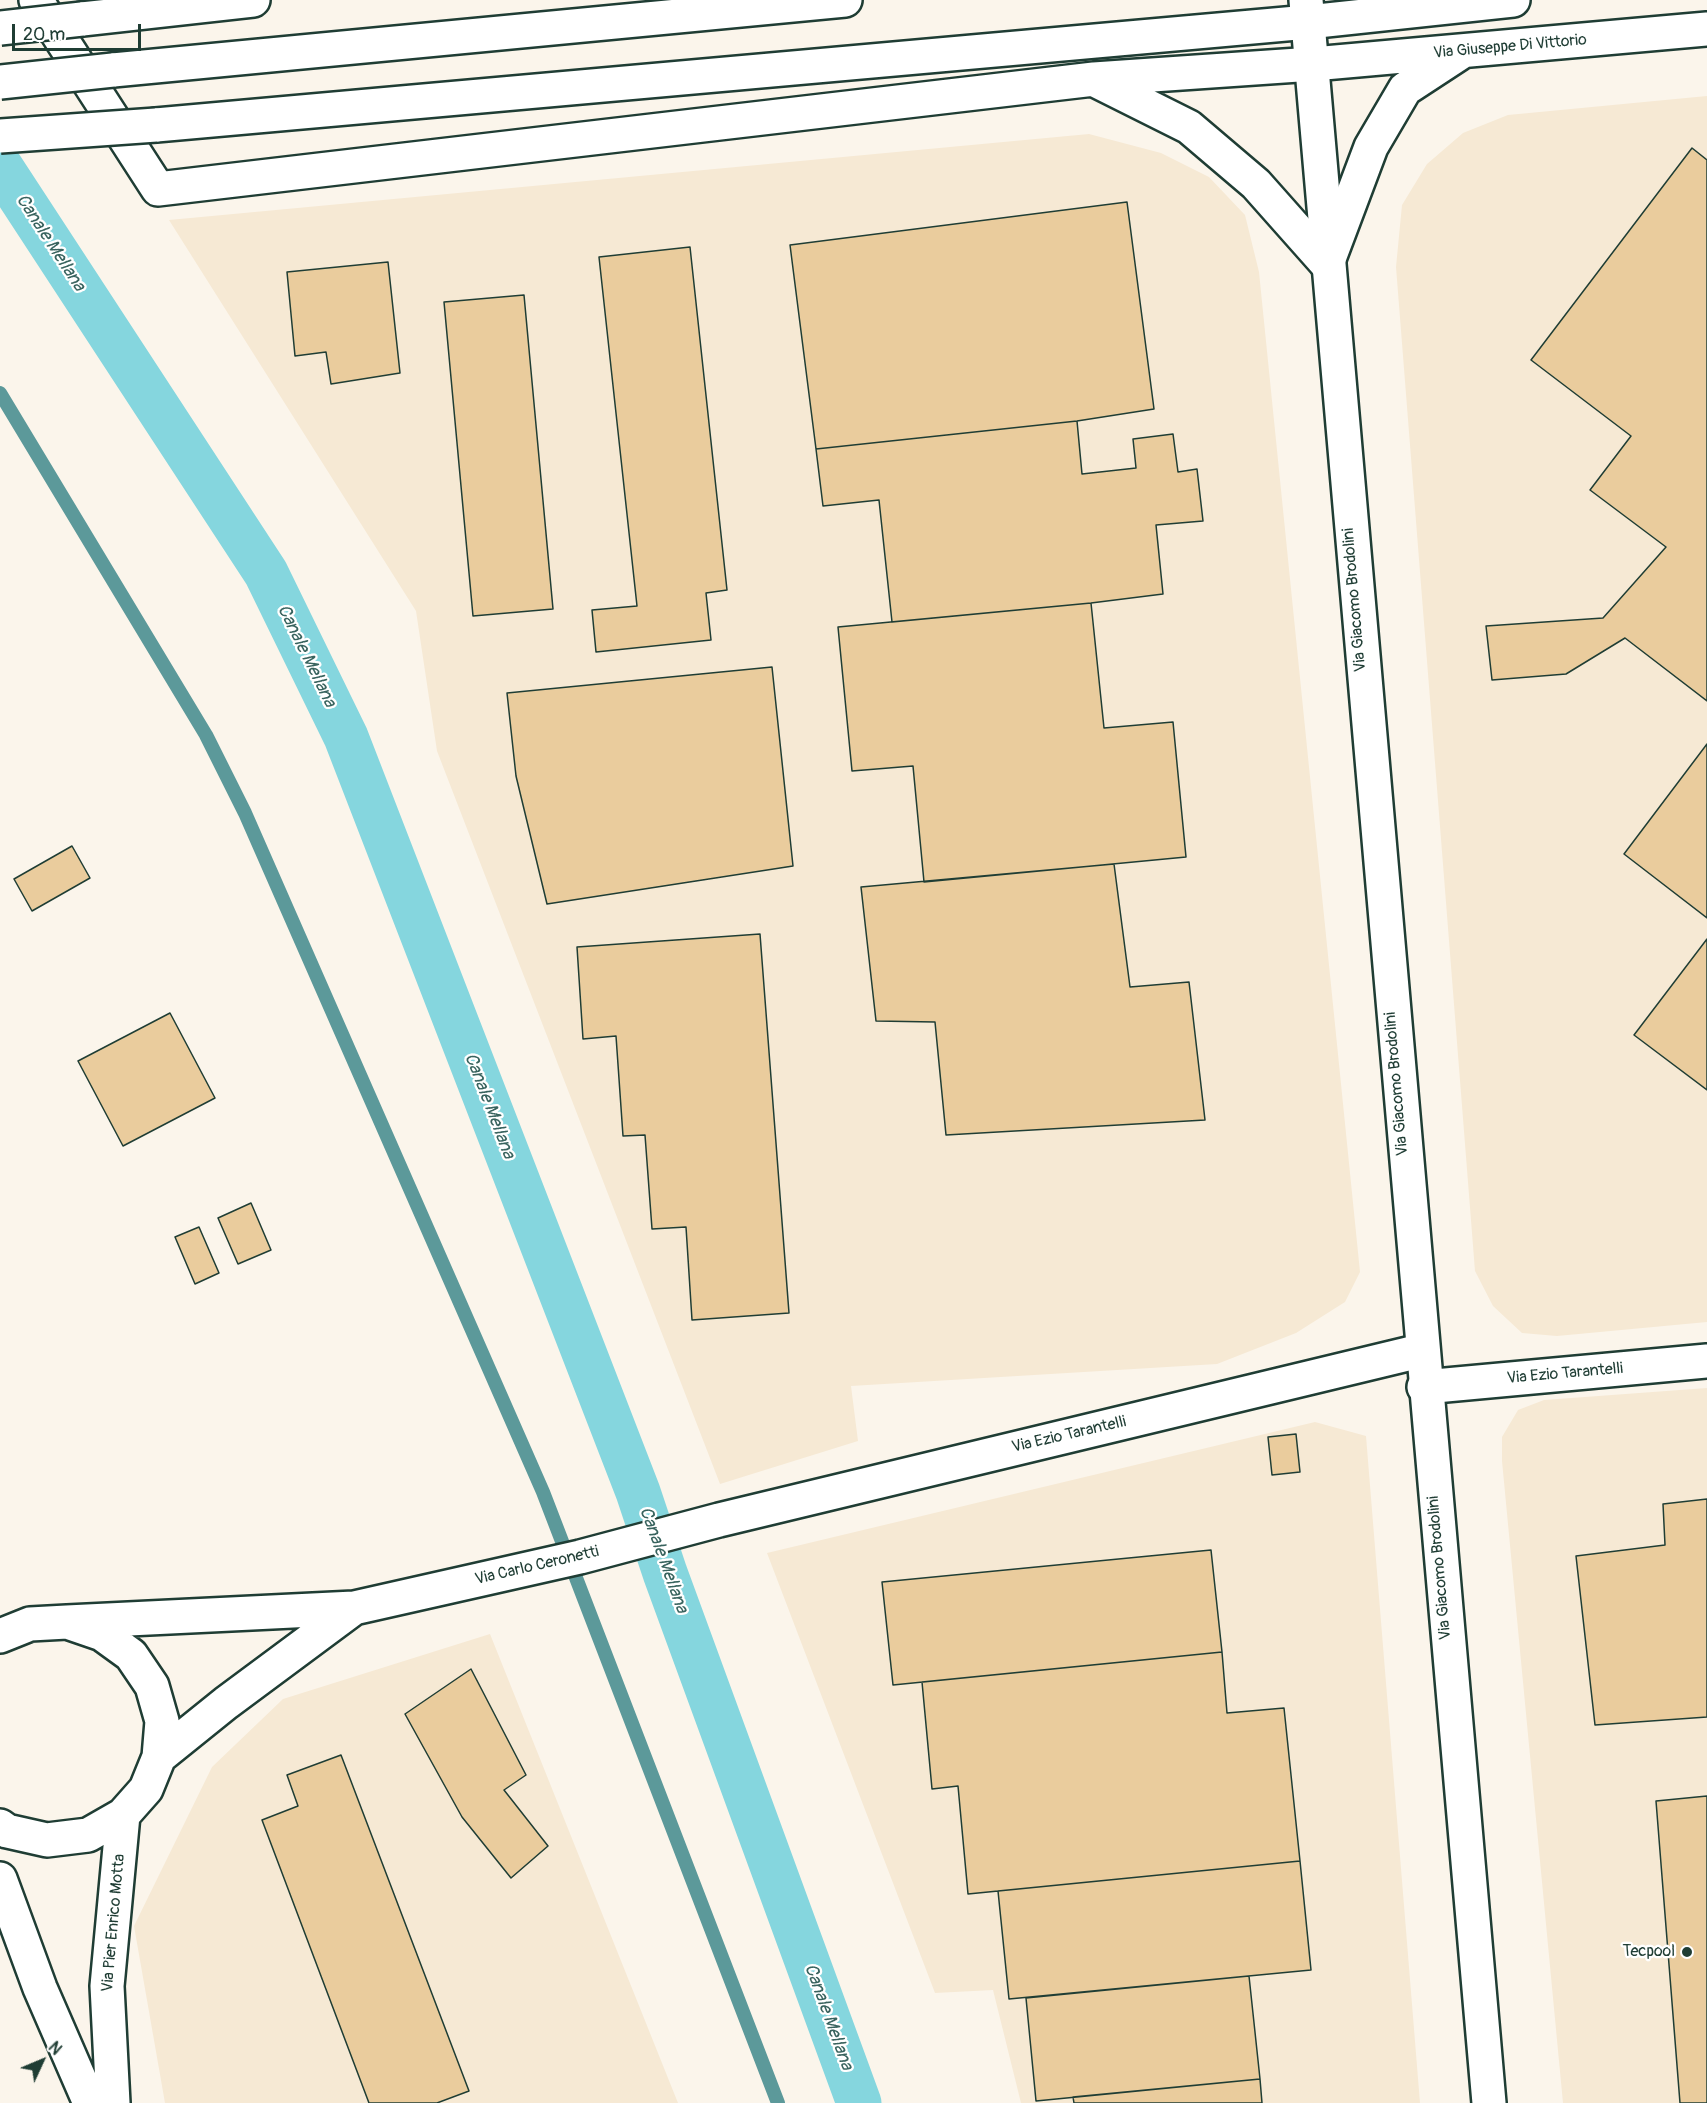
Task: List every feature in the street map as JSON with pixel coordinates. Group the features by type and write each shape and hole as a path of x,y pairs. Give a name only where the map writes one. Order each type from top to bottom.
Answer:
{"main road":[{"name":"Via Giuseppe Di Vittorio","path":"36,0 158,189 1094,79 1313,64 1707,29"},
{"path":"0,28 253,0"},
{"path":"0,82 845,0"},
{"path":"0,136 156,125 1307,11 1513,0"},
{"name":"Via Giacomo Brodolini","path":"1307,11 1420,1351 1489,2103"},
{"path":"1094,79 1189,127 1256,184 1327,264 1371,147 1405,89 1462,51"},
{"name":"Via Ezio Tarantelli","path":"719,1520 1420,1351"},
{"name":"Via Ezio Tarantelli","path":"1424,1387 1707,1361"},
{"name":"Via Carlo Ceronetti","path":"0,1636 15,1622 66,1622 354,1608 580,1557 719,1520"},
{"name":"Via Carlo Ceronetti","path":"159,1757 226,1703 354,1608"},
{"path":"0,1826 7,1831 47,1840 88,1835 123,1815 146,1789 159,1757 162,1721 152,1686 131,1655 102,1634 66,1622"},
{"name":"Via Pier Enrico Motta","path":"113,2103 107,1986 123,1815"},
{"path":"0,1879 40,1988 90,2103"}],"shaded area":[{"path":"1707,96 1707,1322 1557,1336 1522,1333 1493,1306 1475,1271 1396,267 1402,205 1427,164 1463,133 1508,115"},
{"path":"1089,134 1161,153 1209,177 1245,215 1259,272 1360,1272 1345,1302 1296,1333 1217,1364 851,1386 858,1441 720,1484 437,751 416,611 169,220"},
{"path":"1707,1388 1707,2103 1563,2103 1502,1461 1502,1437 1518,1410 1544,1400"},
{"path":"1315,1422 1366,1436 1420,2103 1021,2103 993,1990 935,1993 767,1553"},
{"path":"490,1634 678,2103 165,2103 134,1926 212,1767 283,1699"}],"building":[{"path":"1692,148 1707,160 1707,701 1625,638 1566,674 1492,680 1486,626 1603,618 1666,547 1590,490 1631,436 1531,360"},
{"path":"1127,202 1154,409 1077,421 816,449 790,245"},
{"path":"690,247 727,590 706,593 711,640 596,652 592,610 637,606 599,257"},
{"path":"388,262 400,373 331,384 326,352 295,356 287,272"},
{"path":"524,295 553,609 473,616 444,302"},
{"path":"1077,421 1082,474 1136,468 1133,439 1173,434 1178,472 1197,469 1203,521 1156,525 1163,594 892,622 879,500 823,506 816,449"},
{"path":"1091,603 1104,728 1173,722 1186,857 924,882 913,766 852,771 838,627"},
{"path":"772,667 793,866 547,904 516,776 507,693"},
{"path":"1707,744 1707,918 1624,854"},
{"path":"72,846 90,878 32,911 14,879"},
{"path":"1114,864 1130,987 1189,982 1205,1120 946,1135 935,1022 876,1021 861,887"},
{"path":"760,934 789,1313 692,1320 686,1227 652,1229 645,1135 623,1136 616,1036 583,1039 577,947"},
{"path":"1707,939 1707,1090 1634,1035"},
{"path":"170,1013 215,1098 123,1146 78,1061"},
{"path":"251,1203 271,1250 238,1264 218,1218"},
{"path":"199,1227 219,1273 195,1284 175,1237"},
{"path":"1296,1434 1300,1472 1272,1475 1268,1437"},
{"path":"1707,1499 1707,1717 1595,1725 1576,1556 1665,1545 1663,1504"},
{"path":"1211,1550 1222,1652 893,1685 882,1582"},
{"path":"1222,1652 1227,1713 1284,1708 1300,1861 968,1894 958,1786 932,1789 922,1682"},
{"path":"471,1669 526,1775 504,1790 548,1846 511,1878 462,1817 405,1714"},
{"path":"341,1755 469,2091 437,2103 369,2103 262,1820 298,1806 287,1775"},
{"name":"Tecpool","path":"1707,1796 1707,2103 1680,2103 1656,1801"},
{"path":"1300,1861 1311,1970 1009,1999 998,1891"},
{"path":"1249,1976 1260,2079 1036,2101 1026,1998"},
{"path":"1260,2079 1262,2103 1074,2103 1073,2097"}],"waterway":[{"name":"Canale Mellana","path":"0,166 266,573 346,737 638,1492 665,1573 859,2103"},
{"path":"0,393 206,735 245,813 543,1492 778,2103"}],"place":[{"name":"Tecpool","path":"1687,1952"}]}
